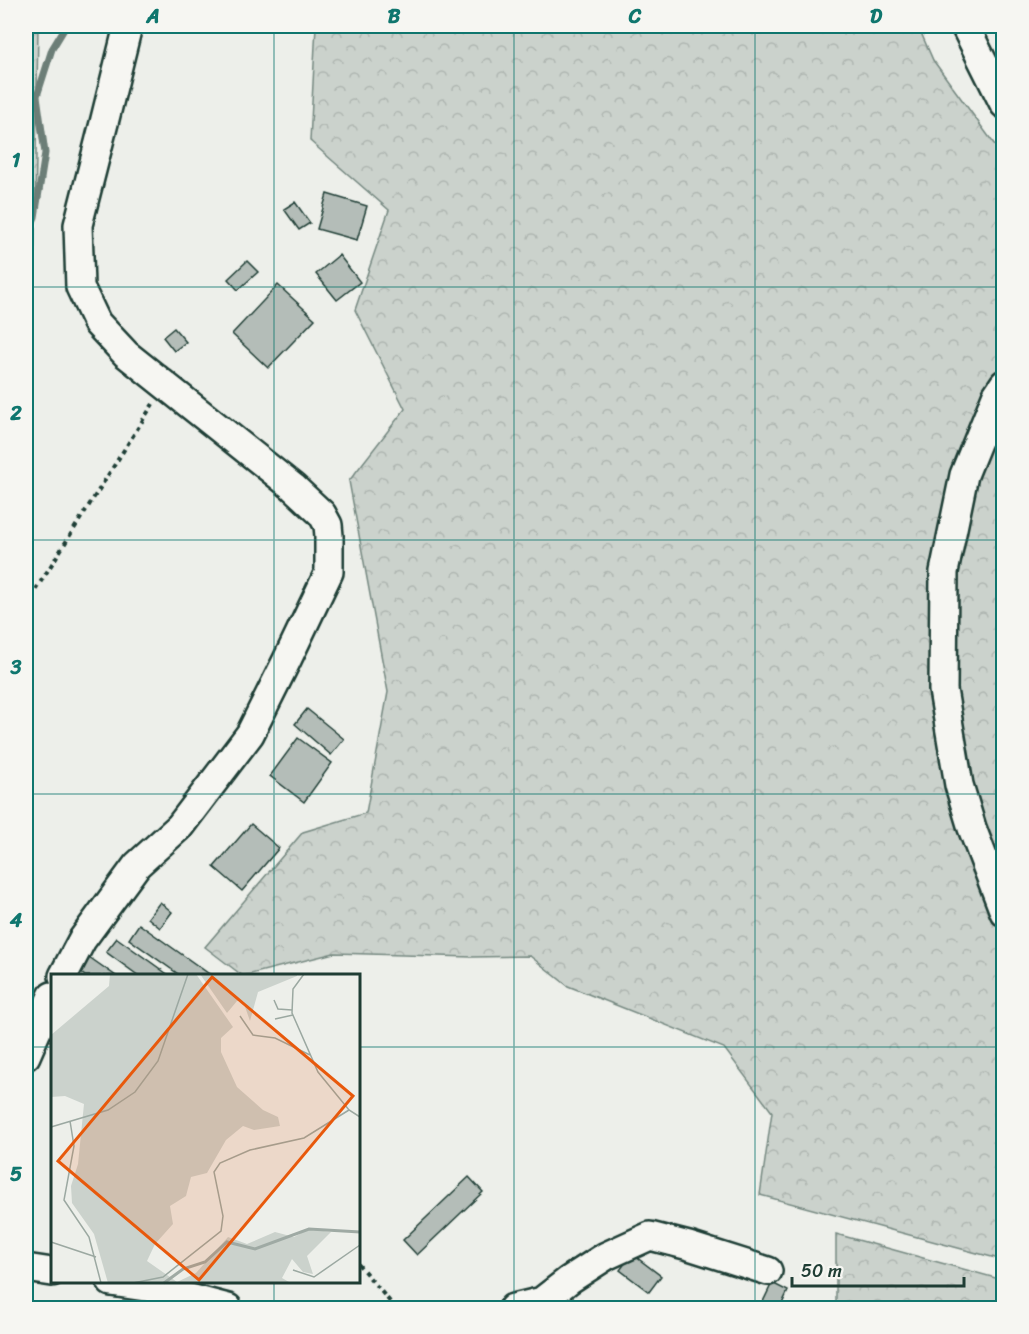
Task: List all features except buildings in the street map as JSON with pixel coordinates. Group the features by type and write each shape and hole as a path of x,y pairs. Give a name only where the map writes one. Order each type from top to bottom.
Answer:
{"street":[{"path":"64,974 82,940 137,865 180,826 250,734 329,572 328,525 322,514 293,486 126,354 97,323 80,287 78,225 128,26"},
{"path":"965,26 1004,104"},
{"path":"1004,384 996,396 964,476 944,572 943,690 959,785 972,828 1004,912"},
{"path":"26,1056 51,998"},
{"path":"513,1308 542,1301 606,1256 650,1236 768,1271"},
{"path":"26,1268 51,1272"},
{"path":"123,1283 152,1288 228,1308"}],"path":[{"path":"26,605 165,385"},
{"path":"360,1266 394,1308"}],"green space":[{"path":"26,26 38,26 34,285 26,288"},
{"path":"316,26 918,26 933,60 1003,156 1003,1260 760,1195 772,1112 724,1048 568,986 530,956 472,957 334,953 251,974 240,974 205,947 303,832 366,813 388,692 349,481 405,409 355,310 389,210 310,141"},
{"path":"836,1234 1003,1280 1003,1308 836,1308"}],"waterway":[{"path":"26,237 35,217 45,153 37,96 52,49 66,26"}]}
